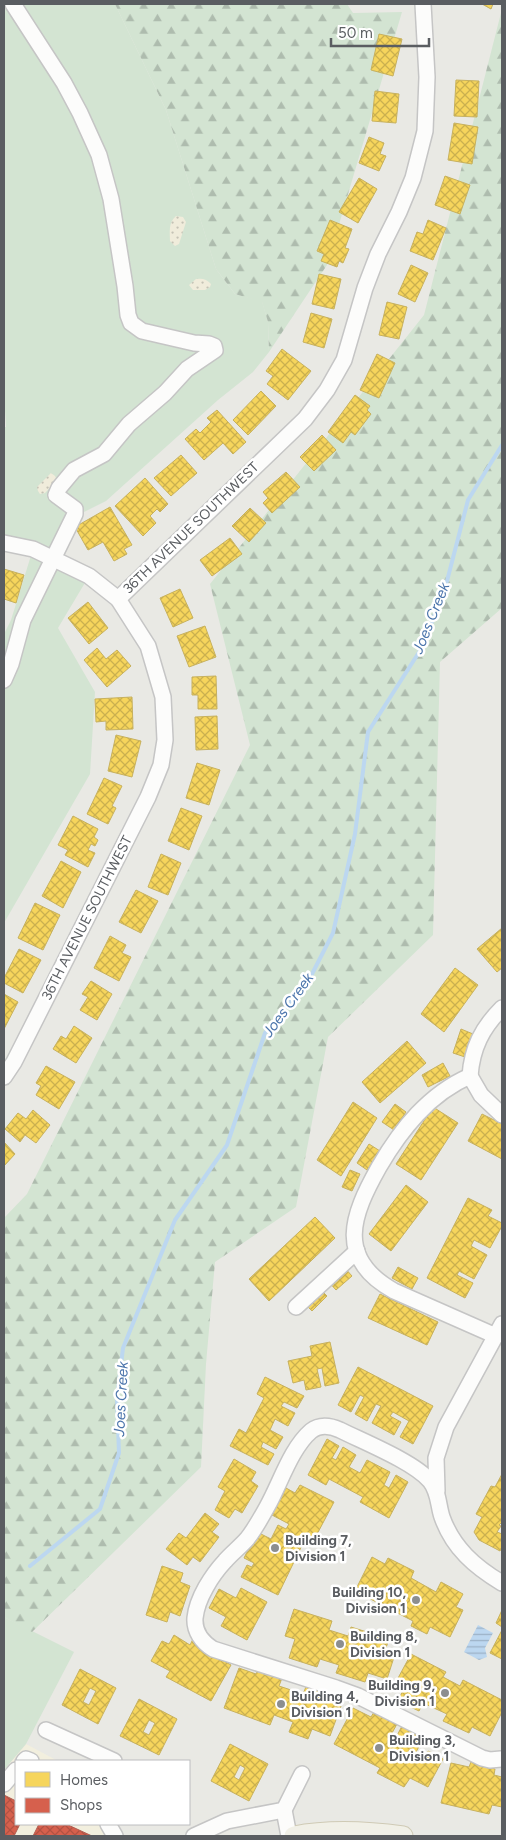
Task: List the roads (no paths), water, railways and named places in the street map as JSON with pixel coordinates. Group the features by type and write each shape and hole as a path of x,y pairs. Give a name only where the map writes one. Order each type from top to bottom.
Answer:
{"main road":[{"path":"294,1836 352,1831 404,1836"}],"street":[{"path":"4,680 11,664 23,620 75,514 74,509 56,495 64,480 74,470 104,454 125,429 165,393 184,372 215,350 210,344 194,344 142,331 131,323 128,315 111,199 99,155 64,83 14,4"},
{"name":"36TH AVENUE SOUTHWEST","path":"4,1077 14,1062 148,797 161,765 165,740 163,698 148,646 118,598 305,419 327,390 344,360 378,254 399,212 413,178 425,131 427,77 422,4"},
{"path":"4,543 33,549 53,558 89,576 118,598"},
{"path":"502,1008 490,1021 477,1042 470,1076 481,1095 502,1115"},
{"path":"470,1076 449,1087 420,1110 398,1137 367,1188 360,1205 354,1229 357,1251 368,1272 384,1286 499,1330 459,1403 444,1434 436,1458 437,1491 441,1515 454,1542 464,1556 502,1584"},
{"path":"296,1307 357,1251"},
{"path":"437,1491 422,1474 393,1457 337,1429 324,1426 314,1429 298,1447 268,1505 250,1534 212,1579 200,1602 195,1618 196,1628 199,1635 213,1649 336,1688 380,1706 482,1758 490,1760 502,1758"},
{"path":"46,1730 112,1760"},
{"path":"4,1784 15,1771"},
{"path":"289,1836 284,1810 302,1774"},
{"path":"194,1836 227,1821 284,1810"},
{"path":"109,1825 115,1836"}],"water":[{"path":"478,1625 493,1633 485,1648 487,1657 479,1660 464,1652"}],"waterway":[{"name":"Joes Creek","path":"30,1566 100,1509 119,1453 117,1399 123,1348 175,1220 227,1145 265,1033 312,974 333,933 355,834 368,732 423,646 447,581 468,500 502,445"}],"place":[{"name":"Building 7, Division 1","path":"275,1548"},
{"name":"Building 10, Division 1","path":"416,1600"},
{"name":"Building 8, Division 1","path":"340,1644"},
{"name":"Building 9, Division 1","path":"445,1693"},
{"name":"Building 4, Division 1","path":"281,1704"},
{"name":"Building 3, Division 1","path":"379,1748"}]}
